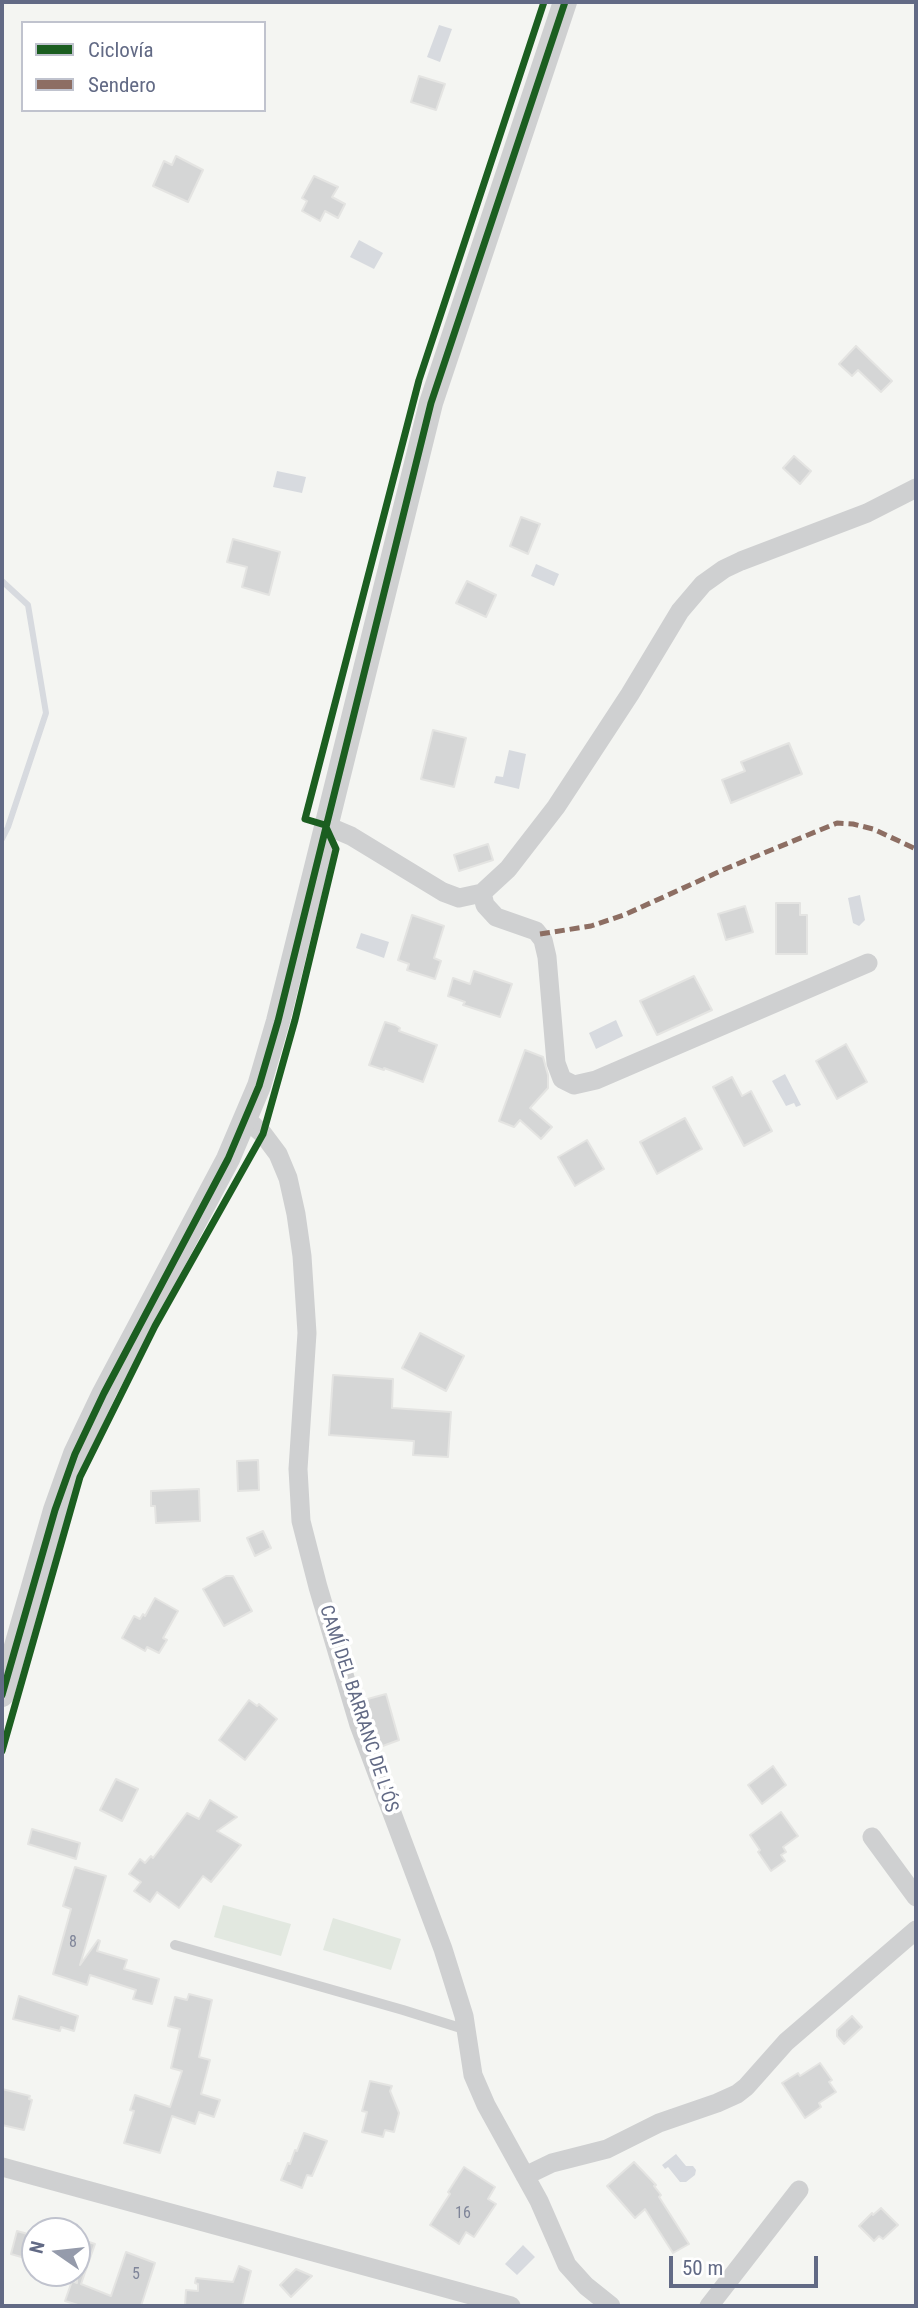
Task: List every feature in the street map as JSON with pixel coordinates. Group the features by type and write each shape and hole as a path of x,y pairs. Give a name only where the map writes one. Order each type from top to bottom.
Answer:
{"street":[{"path":"2,1695 55,1510 75,1454 104,1393 208,1199 247,1120 275,1034 430,403 565,2"},
{"path":"326,825 351,836 443,892 459,898 482,893 508,869 555,807 623,705 676,617 703,584 741,561 867,513 916,488"},
{"path":"482,893 485,905 496,918 536,931 543,940 558,1072 562,1079 574,1085 596,1080 868,963"},
{"name":"CAMÍ DEL BARRANC DE L'ÓS","path":"247,1120 263,1133 278,1154 288,1178 299,1236 307,1333 298,1469 299,1506 304,1536 363,1737 432,1916 460,2002 473,2075 480,2092 495,2126 546,2215 567,2265 586,2286 611,2306"},
{"path":"872,1837 916,1897"},
{"path":"525,2176 552,2163 601,2151 659,2123 737,2094 753,2081 786,2042 916,1930"},
{"path":"2,2167 511,2306"},
{"path":"709,2306 799,2190"}],"lane":[{"path":"176,1945 467,2030"}],"shaded area":[{"path":"439,25 452,29 440,62 427,57"},
{"path":"359,240 383,253 374,269 350,257"},
{"path":"277,471 306,477 302,493 273,487"},
{"path":"536,564 559,574 554,586 531,576"},
{"path":"509,750 526,754 519,789 494,783 496,776 503,777"},
{"path":"860,895 865,920 859,926 853,923 848,898"},
{"path":"361,933 389,942 384,958 356,948"},
{"path":"616,1020 623,1036 596,1049 589,1033"},
{"path":"785,1074 801,1105 796,1107 794,1103 786,1106 772,1081"},
{"path":"223,1905 291,1924 281,1956 214,1937"},
{"path":"333,1918 401,1939 391,1970 323,1950"},
{"path":"676,2154 686,2166 693,2166 696,2170 695,2175 686,2182 680,2182 668,2167 665,2169 662,2165"},
{"path":"523,2245 535,2257 517,2275 505,2264"}],"building":[{"path":"419,76 445,84 436,110 411,102"},
{"path":"176,156 203,170 188,202 153,186 164,161 172,165"},
{"path":"314,176 338,187 332,197 345,204 338,218 325,211 320,221 302,211 307,201 302,198"},
{"path":"856,346 892,381 881,392 858,370 852,376 839,364"},
{"path":"794,456 811,471 800,484 783,468"},
{"path":"521,517 540,524 528,554 510,546"},
{"path":"233,539 280,552 269,595 242,587 247,567 227,562"},
{"path":"467,581 496,595 486,617 456,603"},
{"path":"433,730 466,738 454,787 421,779"},
{"path":"789,743 802,774 731,803 722,780 745,771 741,762"},
{"path":"488,844 493,860 459,871 454,855"},
{"path":"776,903 800,903 800,915 807,915 807,954 776,954"},
{"path":"745,906 753,932 726,940 718,914"},
{"path":"412,915 444,926 434,958 441,961 435,979 407,970 409,964 398,960"},
{"path":"474,971 512,984 500,1017 463,1005 465,1002 448,996 453,978 470,984"},
{"path":"694,976 712,1010 657,1035 640,1001"},
{"path":"385,1022 400,1028 399,1031 437,1045 423,1082 369,1065"},
{"path":"846,1044 867,1082 837,1099 816,1061"},
{"path":"525,1050 543,1057 548,1075 548,1088 530,1108 552,1127 541,1139 520,1120 514,1127 499,1121"},
{"path":"732,1077 742,1096 751,1091 772,1131 744,1146 713,1087"},
{"path":"685,1118 702,1149 657,1174 640,1142"},
{"path":"587,1140 604,1169 575,1186 558,1157"},
{"path":"420,1333 464,1356 446,1391 402,1368"},
{"path":"333,1375 393,1379 392,1408 451,1412 448,1457 413,1455 414,1441 329,1435"},
{"path":"258,1460 259,1490 238,1491 237,1461"},
{"path":"199,1489 200,1521 156,1523 155,1506 151,1506 151,1491"},
{"path":"263,1531 271,1548 255,1556 247,1538"},
{"path":"226,1576 233,1576 252,1611 224,1626 203,1589"},
{"path":"155,1598 178,1611 163,1638 167,1640 159,1653 147,1647 145,1651 122,1638 134,1616 140,1619 143,1614 145,1616"},
{"path":"386,1694 399,1740 380,1747 364,1700"},
{"path":"249,1700 257,1706 259,1704 277,1719 245,1760 219,1740"},
{"path":"773,1766 786,1785 762,1804 748,1785"},
{"path":"116,1779 138,1789 122,1821 100,1810"},
{"path":"210,1800 237,1817 217,1831 241,1845 211,1882 203,1876 179,1908 157,1892 150,1902 134,1891 141,1882 129,1874 140,1859 145,1863 151,1856 153,1858 187,1813 199,1819"},
{"path":"781,1812 798,1836 783,1847 786,1852 781,1855 785,1861 771,1871 750,1835"},
{"path":"32,1829 80,1843 76,1859 28,1844"},
{"path":"75,1867 106,1876 80,1965 98,1940 100,1941 97,1951 127,1960 124,1969 159,1979 152,2004 133,1999 136,1990 90,1975 87,1985 53,1974 71,1909 63,1906"},
{"path":"189,1994 212,2000 199,2057 210,2060 201,2094 220,2100 214,2117 199,2112 195,2124 172,2116 160,2153 124,2143 134,2111 130,2110 135,2095 170,2107 182,2071 171,2068 180,2029 168,2026 175,1997 187,2000"},
{"path":"19,1996 78,2016 74,2031 61,2027 60,2031 13,2019"},
{"path":"852,2016 862,2027 844,2044 837,2036 837,2030"},
{"path":"820,2063 832,2080 829,2082 836,2092 819,2103 821,2107 805,2118 782,2083 798,2073 800,2076"},
{"path":"370,2081 392,2086 390,2091 399,2113 394,2132 385,2130 383,2137 362,2132 367,2112 362,2111"},
{"path":"2,2089 30,2096 29,2099 32,2100 24,2130 2,2125"},
{"path":"304,2133 327,2141 312,2176 307,2175 302,2188 281,2180"},
{"path":"634,2162 656,2185 654,2186 661,2195 659,2197 689,2244 673,2253 645,2209 635,2218 607,2186"},
{"path":"464,2167 495,2187 488,2199 496,2204 474,2237 466,2232 459,2244 430,2225"},
{"path":"881,2208 898,2225 883,2239 879,2236 874,2241 859,2226"},
{"path":"17,2231 21,2232 21,2257 11,2254"},
{"path":"126,2252 155,2263 141,2306 81,2306 65,2301 70,2287 88,2287 111,2296"},
{"path":"239,2266 251,2271 242,2306 185,2306 186,2290 198,2291 196,2278 233,2282"},
{"path":"296,2269 312,2276 291,2297 280,2285"}],"waterway":[{"path":"2,581 28,605 46,713 2,839"}],"marked path":[{"path":"540,934 591,926 624,915 725,869 837,823 873,829 916,849"}],"cycle path":[{"path":"2,1751 80,1477 155,1326 263,1134 295,1020 336,849 325,825 305,819 419,380 544,2"},
{"path":"2,1695 55,1510 75,1454 104,1393 228,1159 259,1086 278,1021 431,403 565,2"}]}
